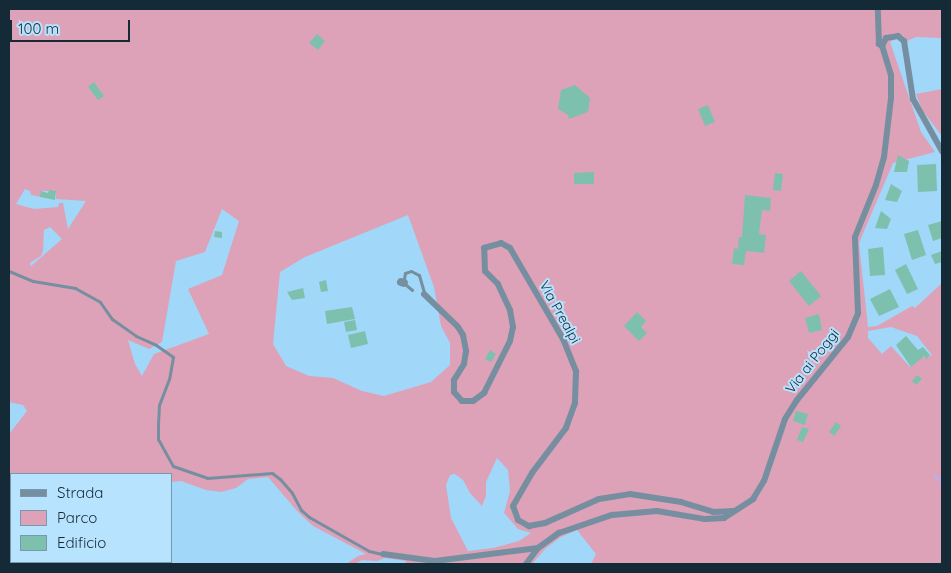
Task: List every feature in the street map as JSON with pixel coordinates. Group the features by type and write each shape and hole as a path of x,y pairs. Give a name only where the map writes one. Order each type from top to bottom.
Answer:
{"street":[{"name":"Via ai Poggi","path":"526,564 538,548 559,533 612,515 658,511 705,519 724,518 753,499 764,481 785,419 797,400 848,337 858,313 855,238 876,185 884,157 890,98 891,75 880,44 878,9"},
{"path":"882,46 886,38 898,36 904,41 913,99 942,151"},
{"name":"Via Prealpi","path":"424,294 458,327 463,335 466,351 464,364 454,380 454,392 462,401 473,401 484,393 510,341 513,328 510,310 498,284 484,271 484,248 501,243 510,248 563,339 576,372 575,403 566,428 532,473 513,506 518,520 528,526 545,523 599,499 630,494 681,502 714,512 733,511"},
{"path":"382,554 435,561 538,548"}],"lane":[{"path":"9,271 33,281 75,288 100,302 112,319 136,336 165,350 173,357 169,379 159,405 158,439 173,466 207,478 272,473 292,493 301,510 309,516 369,551 382,554"},
{"path":"412,290 402,282 405,273 411,272 419,275 424,294"}],"green space":[{"path":"9,9 942,9 941,38 916,37 907,41 903,35 890,42 921,132 935,152 893,163 859,243 868,327 877,326 912,306 915,308 942,283 942,564 591,564 596,554 577,530 561,537 546,548 532,564 405,564 406,561 385,558 377,561 362,560 355,564 346,564 358,556 366,554 313,526 298,512 268,477 248,479 236,488 221,492 206,490 181,481 172,482 172,473 10,473 10,563 170,564 9,564 9,434 27,411 23,405 9,402 9,145 11,145 9,144","holes":["25,189 30,191 31,195 41,197 42,191 49,191 56,192 56,199 86,201 68,229 63,203 59,203 58,207 34,209 16,204","222,209 239,221 222,275 188,289 209,334 154,354 142,376 135,364 128,340 149,349 162,342 176,261 205,252","408,215 434,287 441,326 450,343 450,365 431,382 384,396 362,391 333,378 309,376 286,366 273,344 280,272 305,257","50,227 62,239 31,266 30,263 41,256 43,251 44,230","891,327 917,336 932,355 925,358 923,356 910,367 891,346 882,354 868,338 868,331","497,458 508,470 510,491 504,513 518,529 531,533 519,541 493,548 468,551 451,518 446,485 450,475 455,474 463,480 470,493 482,506 486,496 486,482"]},
{"path":"942,89 942,136 922,110 916,94"}],"building":[{"path":"317,34 325,41 318,50 309,43"},
{"path":"94,82 104,96 98,100 88,87"},
{"path":"575,85 590,98 588,112 569,119 568,115 558,109 561,90"},
{"path":"708,105 715,122 705,126 698,109"},
{"path":"898,155 909,161 907,172 894,172"},
{"path":"936,164 937,191 918,192 917,165"},
{"path":"594,172 594,184 574,184 574,173"},
{"path":"775,173 783,174 781,191 773,190"},
{"path":"891,184 902,191 897,202 885,200"},
{"path":"49,190 56,191 55,200 40,197 41,191 48,193"},
{"path":"745,195 771,198 770,211 762,210 759,234 766,235 764,253 746,251 744,265 732,264 734,248 738,249 739,237 742,237"},
{"path":"881,211 891,219 887,229 875,228"},
{"path":"942,221 942,238 933,241 928,225"},
{"path":"918,230 926,255 912,260 904,234"},
{"path":"215,231 222,232 222,238 214,237"},
{"path":"883,247 885,275 870,276 868,249"},
{"path":"942,251 942,262 935,264 931,255"},
{"path":"906,264 918,289 907,294 895,270"},
{"path":"801,271 821,296 809,306 789,281"},
{"path":"326,280 328,291 321,292 319,282"},
{"path":"303,288 305,298 292,300 287,292"},
{"path":"890,289 899,307 879,316 870,299"},
{"path":"352,307 355,319 327,324 325,311"},
{"path":"637,312 646,321 641,327 647,333 639,341 624,326"},
{"path":"819,314 822,330 809,333 805,318"},
{"path":"355,320 357,330 346,332 344,322"},
{"path":"365,331 368,344 351,348 348,335"},
{"path":"906,336 918,350 923,347 930,355 926,359 924,356 911,367 896,345"},
{"path":"490,350 496,354 491,362 485,359"},
{"path":"917,375 922,379 916,385 912,381"},
{"path":"796,411 808,414 805,425 793,421"},
{"path":"836,422 841,426 834,436 829,432"},
{"path":"802,427 809,429 803,442 797,440"}],"waterway":[{"path":"935,476 942,481"}]}
